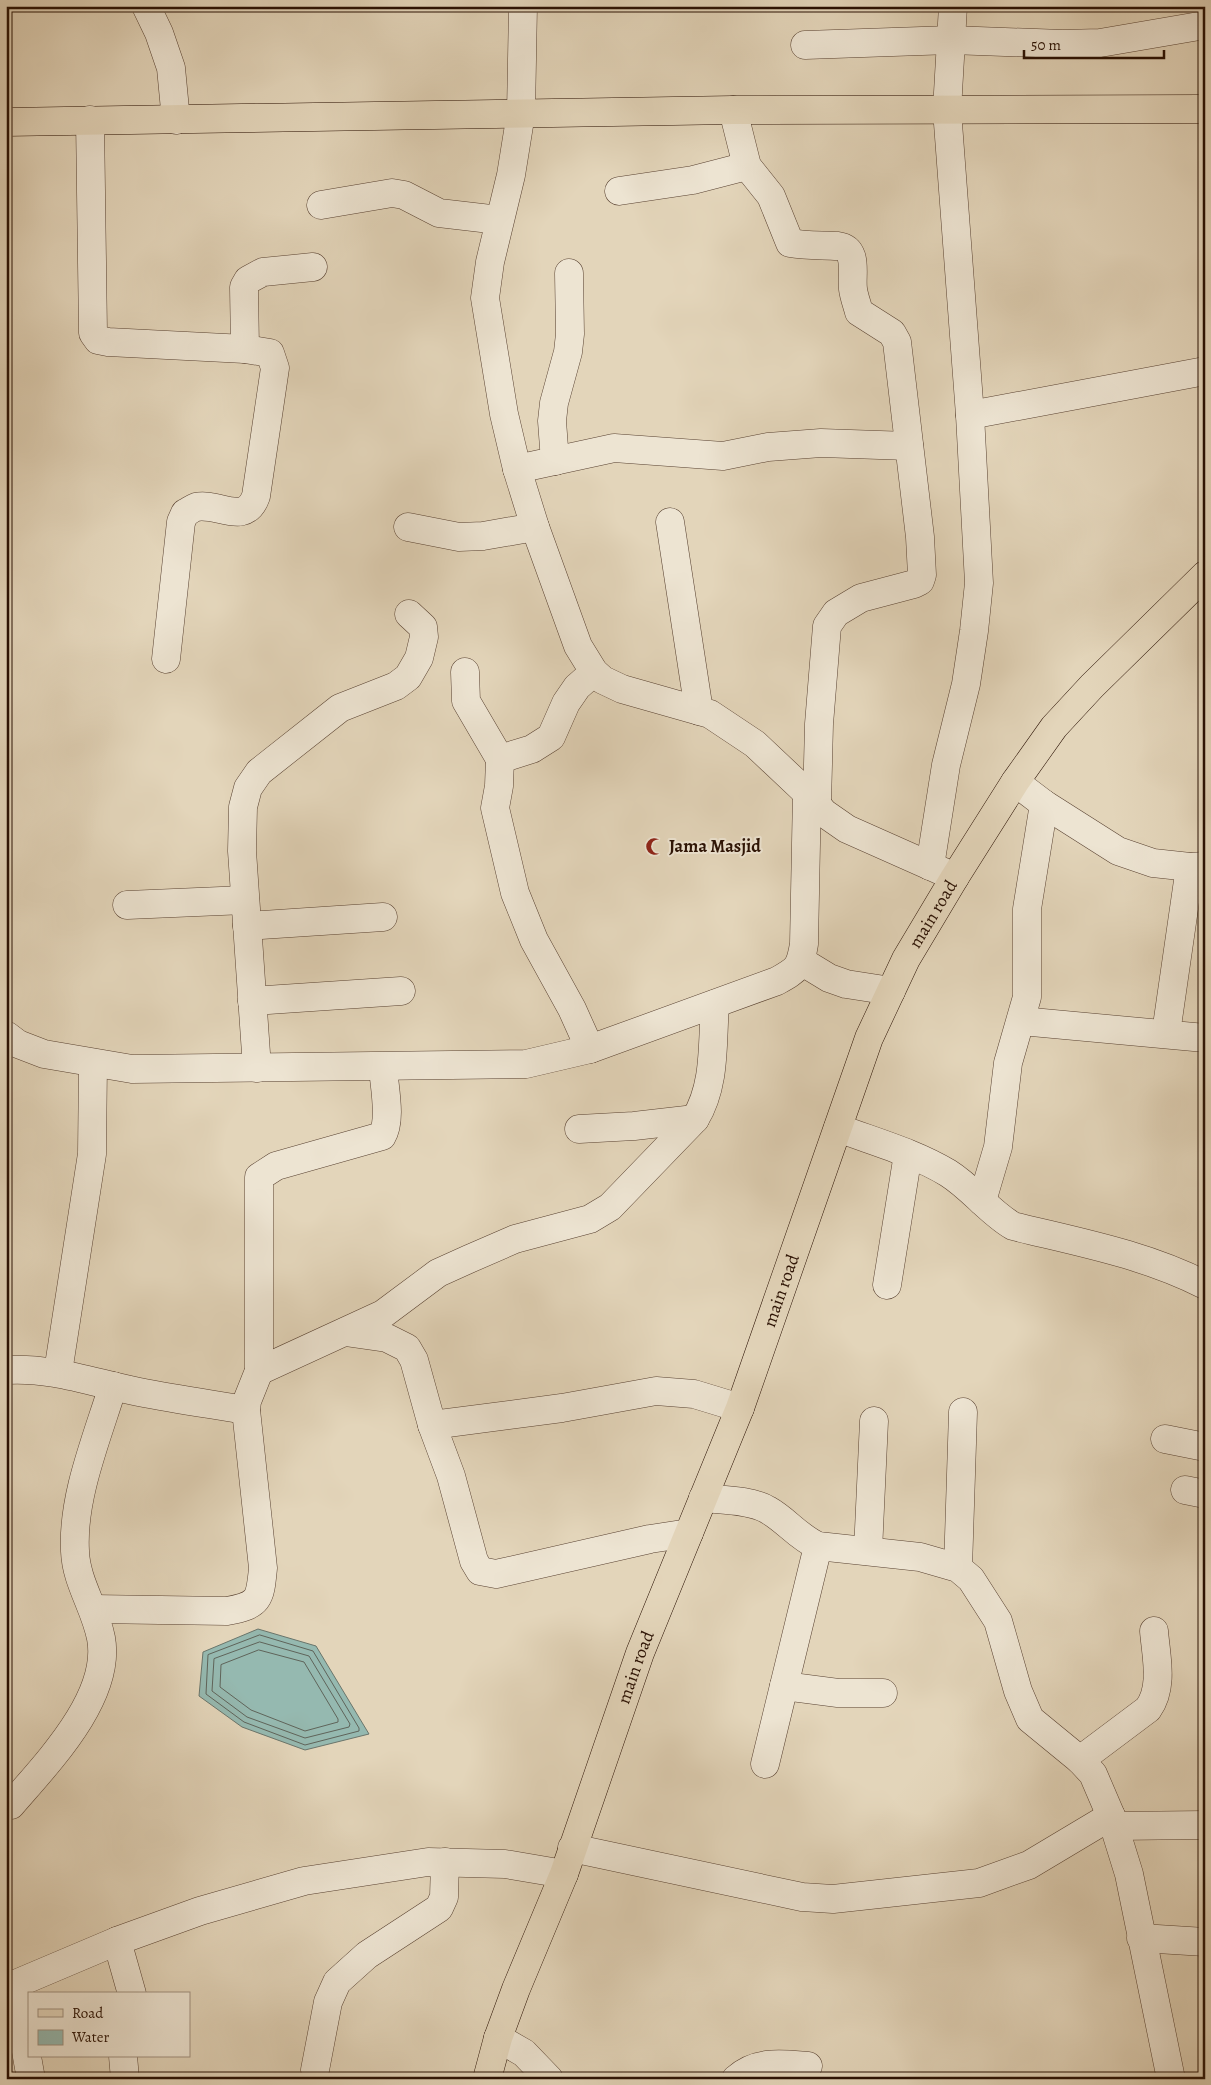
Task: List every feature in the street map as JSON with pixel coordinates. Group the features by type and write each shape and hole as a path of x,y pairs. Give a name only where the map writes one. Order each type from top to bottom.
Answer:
{"main road":[{"path":"6,122 733,110 1205,109"},
{"name":"main road","path":"488,2079 498,2038 516,1989 564,1874 640,1653 740,1408 869,1038 906,959 1015,782 1054,728 1092,686 1202,584"}],"street":[{"path":"146,6 159,33 171,68 176,120"},
{"path":"523,6 521,113 510,175 490,262 485,298 504,414 517,469 535,527 578,646 594,672 603,680 622,689 710,714 756,744 824,813 847,828 955,877"},
{"path":"930,866 946,765 966,684 979,583 970,415 947,110 953,6"},
{"path":"805,45 951,40 1063,44 1100,43 1205,25"},
{"path":"6,1035 18,1044 44,1054 132,1069 526,1064 590,1049 777,981 795,971 801,961 804,944 812,799 827,626 836,613 861,598 920,581 922,575 920,537 897,342 892,333 859,312 853,289 853,260 850,252 840,246 807,246 790,242 770,196 747,166 733,110"},
{"path":"90,120 93,333 98,340 245,349 270,353 275,368 256,496 253,505 240,512 198,507 185,512 181,522 166,659"},
{"path":"618,191 693,180 747,166"},
{"path":"321,206 392,193 404,195 439,213 499,220"},
{"path":"245,349 244,288 248,280 263,272 313,267"},
{"path":"556,460 552,421 554,403 568,352 570,334 569,273"},
{"path":"970,415 1205,371"},
{"path":"517,469 614,448 723,456 768,447 821,443 909,446"},
{"path":"670,522 699,711"},
{"path":"408,528 459,537 483,536 535,527"},
{"path":"257,1068 242,851 243,807 248,788 259,772 340,708 396,686 408,677 419,658 424,637 423,627 409,614"},
{"path":"465,672 466,701 500,759 500,786 495,808 515,893 534,940 572,1009 590,1049"},
{"path":"500,759 532,749 551,737 566,703 576,687 594,672"},
{"path":"1015,782 1044,804 1118,851 1153,863 1198,867 1166,1033"},
{"path":"982,1201 998,1147 1008,1063 1026,997 1028,908 1044,804"},
{"path":"127,905 246,913 383,917"},
{"path":"801,961 829,978 846,984 892,991"},
{"path":"252,1001 400,991"},
{"path":"259,1371 383,1314 438,1274 469,1259 515,1239 590,1219 610,1207 696,1119 704,1105 710,1084 715,1004"},
{"path":"1021,1020 1205,1038"},
{"path":"58,1372 92,1154 93,1063"},
{"path":"93,1609 227,1611 246,1608 256,1601 261,1590 263,1568 246,1410 247,1401 259,1371 259,1178 276,1166 382,1136 386,1129 387,1119 383,1067"},
{"path":"579,1129 634,1126 696,1119"},
{"path":"838,1128 908,1154 948,1173 982,1201 1000,1219 1013,1226 1126,1253 1177,1270 1205,1285"},
{"path":"887,1285 908,1154"},
{"path":"345,1332 387,1338 407,1348 414,1360 432,1425 451,1476 474,1560 480,1571 496,1574 650,1539 689,1533"},
{"path":"6,1370 23,1369 58,1372 113,1386 246,1410"},
{"path":"11,1805 47,1762 90,1702 100,1677 101,1638 93,1609 79,1577 75,1552 75,1522 81,1488 113,1386"},
{"path":"432,1425 562,1408 636,1393 656,1391 694,1394 740,1408"},
{"path":"958,1568 963,1412"},
{"path":"868,1551 874,1420"},
{"path":"1165,1439 1205,1447"},
{"path":"703,1498 758,1505 768,1510 806,1541 818,1546 920,1557 958,1568 971,1580 998,1621 1018,1692 1030,1719 1080,1760 1093,1774 1113,1821 1129,1874 1171,2079"},
{"path":"765,1764 818,1546"},
{"path":"1080,1760 1148,1708 1154,1699 1158,1688 1154,1630"},
{"path":"784,1686 838,1693 883,1693"},
{"path":"572,1848 802,1897 833,1899 979,1883 1029,1865 1113,1821 1205,1825"},
{"path":"30,2079 10,1986 117,1941 200,1911 304,1880 428,1862 504,1864 564,1874"},
{"path":"315,2070 328,2002 337,1982 367,1955 439,1908 444,1897 445,1862"},
{"path":"1142,1938 1205,1942"},
{"path":"117,1941 131,1992"},
{"path":"498,2038 524,2053 549,2079"},
{"path":"123,2058 125,2079"},
{"path":"736,2079 757,2065 779,2063 808,2066"}],"water":[{"path":"258,1629 316,1646 369,1734 305,1750 242,1727 199,1696 203,1652"}],"place":[{"name":"Jama Masjid","path":"655,846"}]}
